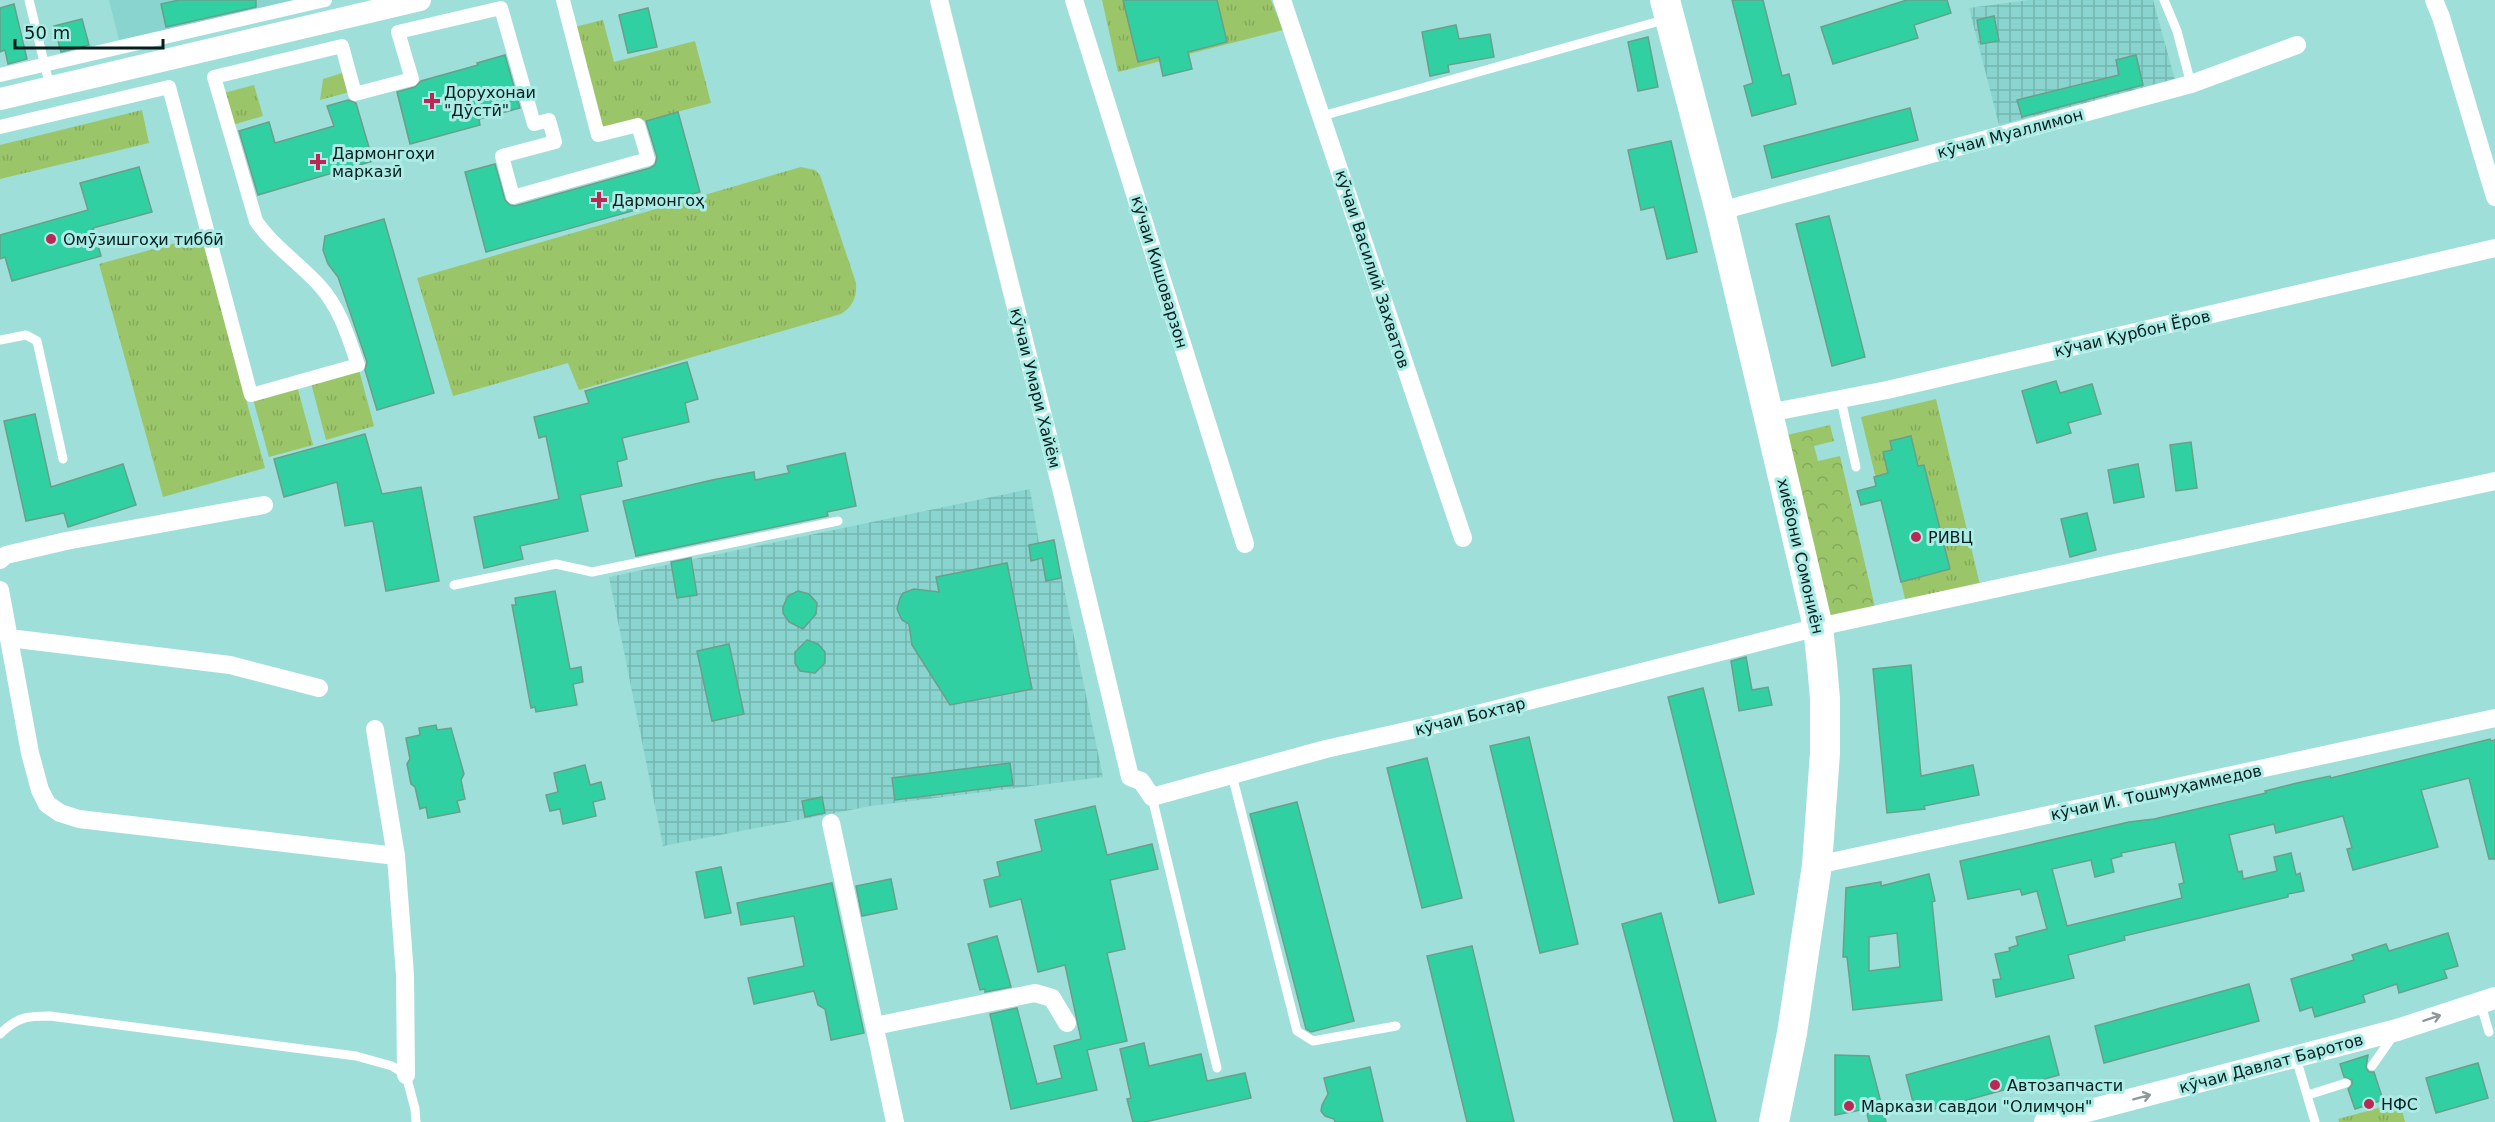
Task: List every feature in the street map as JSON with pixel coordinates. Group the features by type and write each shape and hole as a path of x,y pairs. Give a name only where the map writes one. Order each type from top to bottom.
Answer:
{"highway":[{"name":"хиёбони Сомониён","path":"1673,9 1727,209 1777,411 1825,625 1824,863 1805,1035 1788,1122"},
{"name":"хиёбони Сомониён","path":"1774,1122 1824,863"}],"street":[{"path":"0,75 325,0"},
{"path":"0,99 420,0"},
{"path":"0,127 169,87 251,395 358,365 343,321 334,304 320,286 268,236 256,221 214,76 342,46 355,94 412,79 398,32 501,8 534,124 549,120 555,142 502,156 513,197 648,159 638,125 598,135 563,0"},
{"name":"кӯчаи Умари Хайём","path":"939,0 1062,492 1130,777 1141,781 1152,798"},
{"name":"кӯчаи Кишоварзон","path":"1074,0 1245,544"},
{"name":"кӯчаи Василий Захватов","path":"1282,0 1463,538"},
{"path":"2434,0 2441,16 2495,197"},
{"name":"кӯчаи Муаллимон","path":"1727,209 2191,84 2297,45"},
{"name":"кӯчаи Қурбон Ёров","path":"1777,411 1840,400 2495,248"},
{"name":"кӯчаи Бохтар","path":"1152,798 1326,749 1442,723 1825,625 2495,480"},
{"path":"0,560 6,555 66,541 264,505"},
{"path":"0,590 30,753 40,790 47,804 60,813 106,822 396,856"},
{"path":"9,638 230,665 319,688"},
{"name":"кӯчаи И. Тошмуҳаммедов","path":"1824,863 2495,718"},
{"path":"375,729 396,856 405,975 406,1075"},
{"path":"831,823 895,1122"},
{"path":"875,1026 1035,993 1052,998 1067,1023"},
{"name":"кӯчаи Давлат Баротов","path":"2045,1122 2397,1030 2488,1000"}],"lane":[{"path":"29,0 50,87"},
{"path":"2164,0 2177,32 2191,84"},
{"path":"1322,116 1673,9"},
{"path":"0,340 26,334 36,342 63,459"},
{"path":"1840,400 1856,467"},
{"path":"454,585 556,564 592,572 838,521"},
{"path":"1232,775 1297,1031 1313,1041 1396,1026"},
{"path":"1152,798 1217,1068"},
{"path":"2488,1000 2489,1032"},
{"path":"0,1034 15,1020 32,1016 50,1016 356,1056 392,1066 406,1075 416,1122"},
{"path":"2372,1066 2397,1030"},
{"path":"2295,1055 2315,1122"},
{"path":"2308,1095 2346,1083"}],"shaded area":[{"path":"109,0 297,0 119,40"},
{"path":"2029,0 2153,0 2175,80 1999,125 1969,8"},
{"path":"1030,489 1039,543 1054,540 1103,777 871,806 663,846 609,577"}],"green space":[{"path":"1102,0 1271,0 1283,30 1118,72"},
{"path":"603,20 614,62 695,41 711,103 597,133 570,28"},
{"path":"345,72 350,92 320,100 323,79"},
{"path":"254,85 263,116 229,126 220,94"},
{"path":"142,110 149,143 0,179 0,145"},
{"path":"801,167 815,170 820,175 856,283 853,301 849,308 841,314 579,390 568,363 453,396 417,278"},
{"path":"201,236 265,468 163,497 99,264"},
{"path":"359,370 374,426 326,440 311,383"},
{"path":"297,386 313,445 269,457 253,399"},
{"path":"1936,399 1980,585 1906,603 1861,417"},
{"path":"1830,425 1834,441 1814,446 1818,461 1840,456 1875,607 1829,617 1787,435"},
{"path":"2400,1102 2405,1122 2339,1122 2338,1119"}],"building":[{"path":"179,0 256,0 256,7 166,27 161,4"},
{"path":"1123,0 1217,0 1227,42 1188,52 1192,69 1163,76 1159,57 1138,62"},
{"path":"1732,0 1763,0 1782,76 1789,74 1796,104 1752,116 1744,86 1753,83"},
{"path":"1907,0 1947,0 1951,13 1914,25 1918,38 1833,64 1821,27"},
{"path":"14,4 27,59 8,64 5,50 0,52 0,8"},
{"path":"648,8 657,47 628,53 619,15"},
{"path":"1994,16 1999,41 1981,44 1977,20"},
{"path":"82,19 89,45 61,52 54,26"},
{"path":"1456,25 1459,39 1490,34 1494,57 1448,65 1449,72 1430,76 1422,32"},
{"path":"1648,37 1658,87 1638,91 1628,42"},
{"path":"505,55 520,108 479,119 480,125 410,144 397,92 415,87 421,81"},
{"path":"2136,55 2143,85 2022,117 2017,100 2119,75 2116,60"},
{"path":"348,100 356,103 373,161 258,195 239,131 269,122 275,143 334,126 327,106"},
{"path":"1910,108 1918,140 1772,178 1764,146"},
{"path":"678,112 700,192 486,252 465,172 495,164 505,200 515,206 650,168 655,165 657,157 646,121"},
{"path":"1671,141 1697,252 1667,259 1654,207 1641,210 1628,150"},
{"path":"139,167 152,212 93,228 101,256 12,281 5,257 0,259 0,235 88,210 80,183"},
{"path":"1829,216 1865,357 1832,366 1796,224"},
{"path":"384,219 434,393 377,410 365,370 367,362 338,277 328,264 323,250 325,236"},
{"path":"687,362 698,399 685,403 689,422 622,438 627,459 617,462 622,486 580,495 588,531 520,546 523,559 484,568 474,517 559,499 546,436 539,438 534,417 589,403 585,391"},
{"path":"2056,381 2060,393 2092,384 2101,414 2068,423 2071,433 2037,443 2022,391"},
{"path":"35,414 51,487 123,464 136,505 68,527 64,513 26,521 4,421"},
{"path":"365,434 382,494 421,487 439,581 386,591 373,521 345,526 337,482 284,497 274,459"},
{"name":"РИВЦ","path":"1911,436 1918,466 1924,465 1950,569 1901,582 1881,500 1861,505 1857,491 1876,486 1874,477 1888,473 1883,452 1892,450 1890,441"},
{"path":"2191,442 2197,488 2176,491 2170,445"},
{"path":"845,453 856,506 827,512 828,516 636,556 623,501 754,472 755,480 789,473 787,466"},
{"path":"2138,464 2144,497 2114,503 2108,470"},
{"path":"2087,513 2096,550 2070,557 2061,519"},
{"path":"1054,540 1061,578 1046,581 1042,558 1031,561 1029,545"},
{"path":"691,558 697,595 677,598 671,562"},
{"path":"1007,563 1032,689 950,705 912,645 909,624 902,620 897,609 900,598 903,593 914,589 939,592 936,577"},
{"path":"555,591 570,669 581,667 583,682 573,684 577,705 536,712 535,707 531,708 512,605 516,605 515,598"},
{"path":"798,591 809,594 817,603 816,614 803,629 789,622 783,613 788,596"},
{"path":"807,640 818,644 825,652 825,663 815,673 800,671 795,663 795,652"},
{"path":"729,644 744,714 712,721 697,651"},
{"path":"1746,657 1752,690 1768,687 1772,705 1739,711 1731,661"},
{"path":"1911,665 1921,776 1973,765 1979,795 1924,806 1925,809 1887,813 1873,669"},
{"path":"1703,688 1754,894 1719,903 1668,697"},
{"path":"436,725 437,730 451,728 464,774 461,780 465,799 457,801 460,812 428,818 426,807 420,809 415,787 411,784 407,764 410,759 406,738 420,735 419,728"},
{"path":"1529,737 1578,944 1540,953 1490,746"},
{"path":"2490,739 2495,740 2495,859 2489,859 2469,778 2421,790 2438,847 2353,870 2347,849 2352,848 2343,816 2276,833 2274,824 2229,835 2238,872 2242,871 2243,879 2277,871 2274,857 2291,853 2296,875 2300,873 2304,891 2288,894 2288,897 2124,936 2125,940 2068,955 2074,978 1996,997 1993,980 2001,979 1995,954 2010,951 2009,948 2018,945 2016,937 2047,929 2037,891 2022,895 2020,889 1968,899 1960,861 2129,822 2154,819 2266,793 2265,791 2297,783 2330,776 2331,778","holes":["2175,842 2184,883 2179,884 2182,898 2067,926 2052,869 2091,860 2095,877 2114,872 2111,859 2122,856 2121,853"]},
{"path":"1427,758 1462,898 1422,908 1387,768"},
{"path":"1010,763 1013,785 895,800 892,778"},
{"path":"585,765 590,785 601,782 605,799 593,802 596,816 563,824 560,809 550,811 546,795 558,792 554,773"},
{"path":"822,797 825,813 805,817 802,801"},
{"path":"1297,802 1354,1021 1311,1032 1306,1029 1250,814"},
{"path":"1095,806 1107,855 1152,844 1158,869 1110,880 1125,949 1107,953 1127,1041 1087,1050 1097,1090 1011,1109 990,1014 1017,1008 1037,1084 1062,1078 1054,1046 1081,1039 1065,965 1038,972 1021,899 990,907 984,880 1000,876 997,862 1042,851 1035,820"},
{"path":"721,867 731,913 705,918 696,872"},
{"path":"1929,874 1935,901 1932,902 1942,1000 1853,1010 1847,957 1843,957 1846,888 1881,882 1881,886","holes":["1897,933 1900,967 1869,971 1869,937"]},
{"path":"891,879 897,909 862,916 856,886"},
{"path":"832,883 864,1033 831,1040 825,1009 818,1005 814,991 754,1004 748,978 804,966 794,916 741,925 737,903"},
{"path":"1661,913 1716,1122 1674,1122 1622,924"},
{"path":"2448,933 2458,966 2444,970 2447,978 2399,993 2397,984 2363,995 2365,1002 2315,1017 2312,1007 2300,1011 2291,979 2354,960 2352,955 2386,944 2389,951"},
{"path":"997,936 1011,987 985,992 985,989 980,990 968,944"},
{"path":"1472,946 1514,1122 1467,1122 1427,956"},
{"path":"2249,984 2259,1021 2104,1063 2095,1026"},
{"path":"2049,1036 2059,1075 1916,1114 1906,1075"},
{"path":"1144,1043 1149,1066 1201,1054 1207,1081 1245,1073 1251,1098 1145,1122 1133,1122 1127,1099 1131,1098 1120,1049"},
{"path":"1835,1055 1869,1056 1886,1122 1869,1122 1866,1109 1835,1115"},
{"path":"2368,1055 2366,1068 2369,1072 2374,1072 2383,1100 2355,1109 2348,1089 2352,1085 2352,1080 2344,1077 2340,1064"},
{"path":"2478,1063 2488,1098 2436,1113 2426,1078"},
{"path":"1370,1067 1383,1122 1335,1122 1334,1119 1325,1116 1321,1111 1328,1094 1324,1078"}],"place":[{"name":"Дорухонаи \"Дӯстӣ\"","path":"432,101"},
{"name":"Дармонгоҳи марказӣ","path":"318,162"},
{"name":"Дармонгоҳ","path":"599,200"},
{"name":"Омӯзишгоҳи тиббӣ","path":"51,239"},
{"name":"РИВЦ","path":"1916,537"},
{"name":"Автозапчасти","path":"1995,1085"},
{"name":"НФС","path":"2369,1104"},
{"name":"Маркази савдои \"Олимҷон\"","path":"1849,1106"}]}
